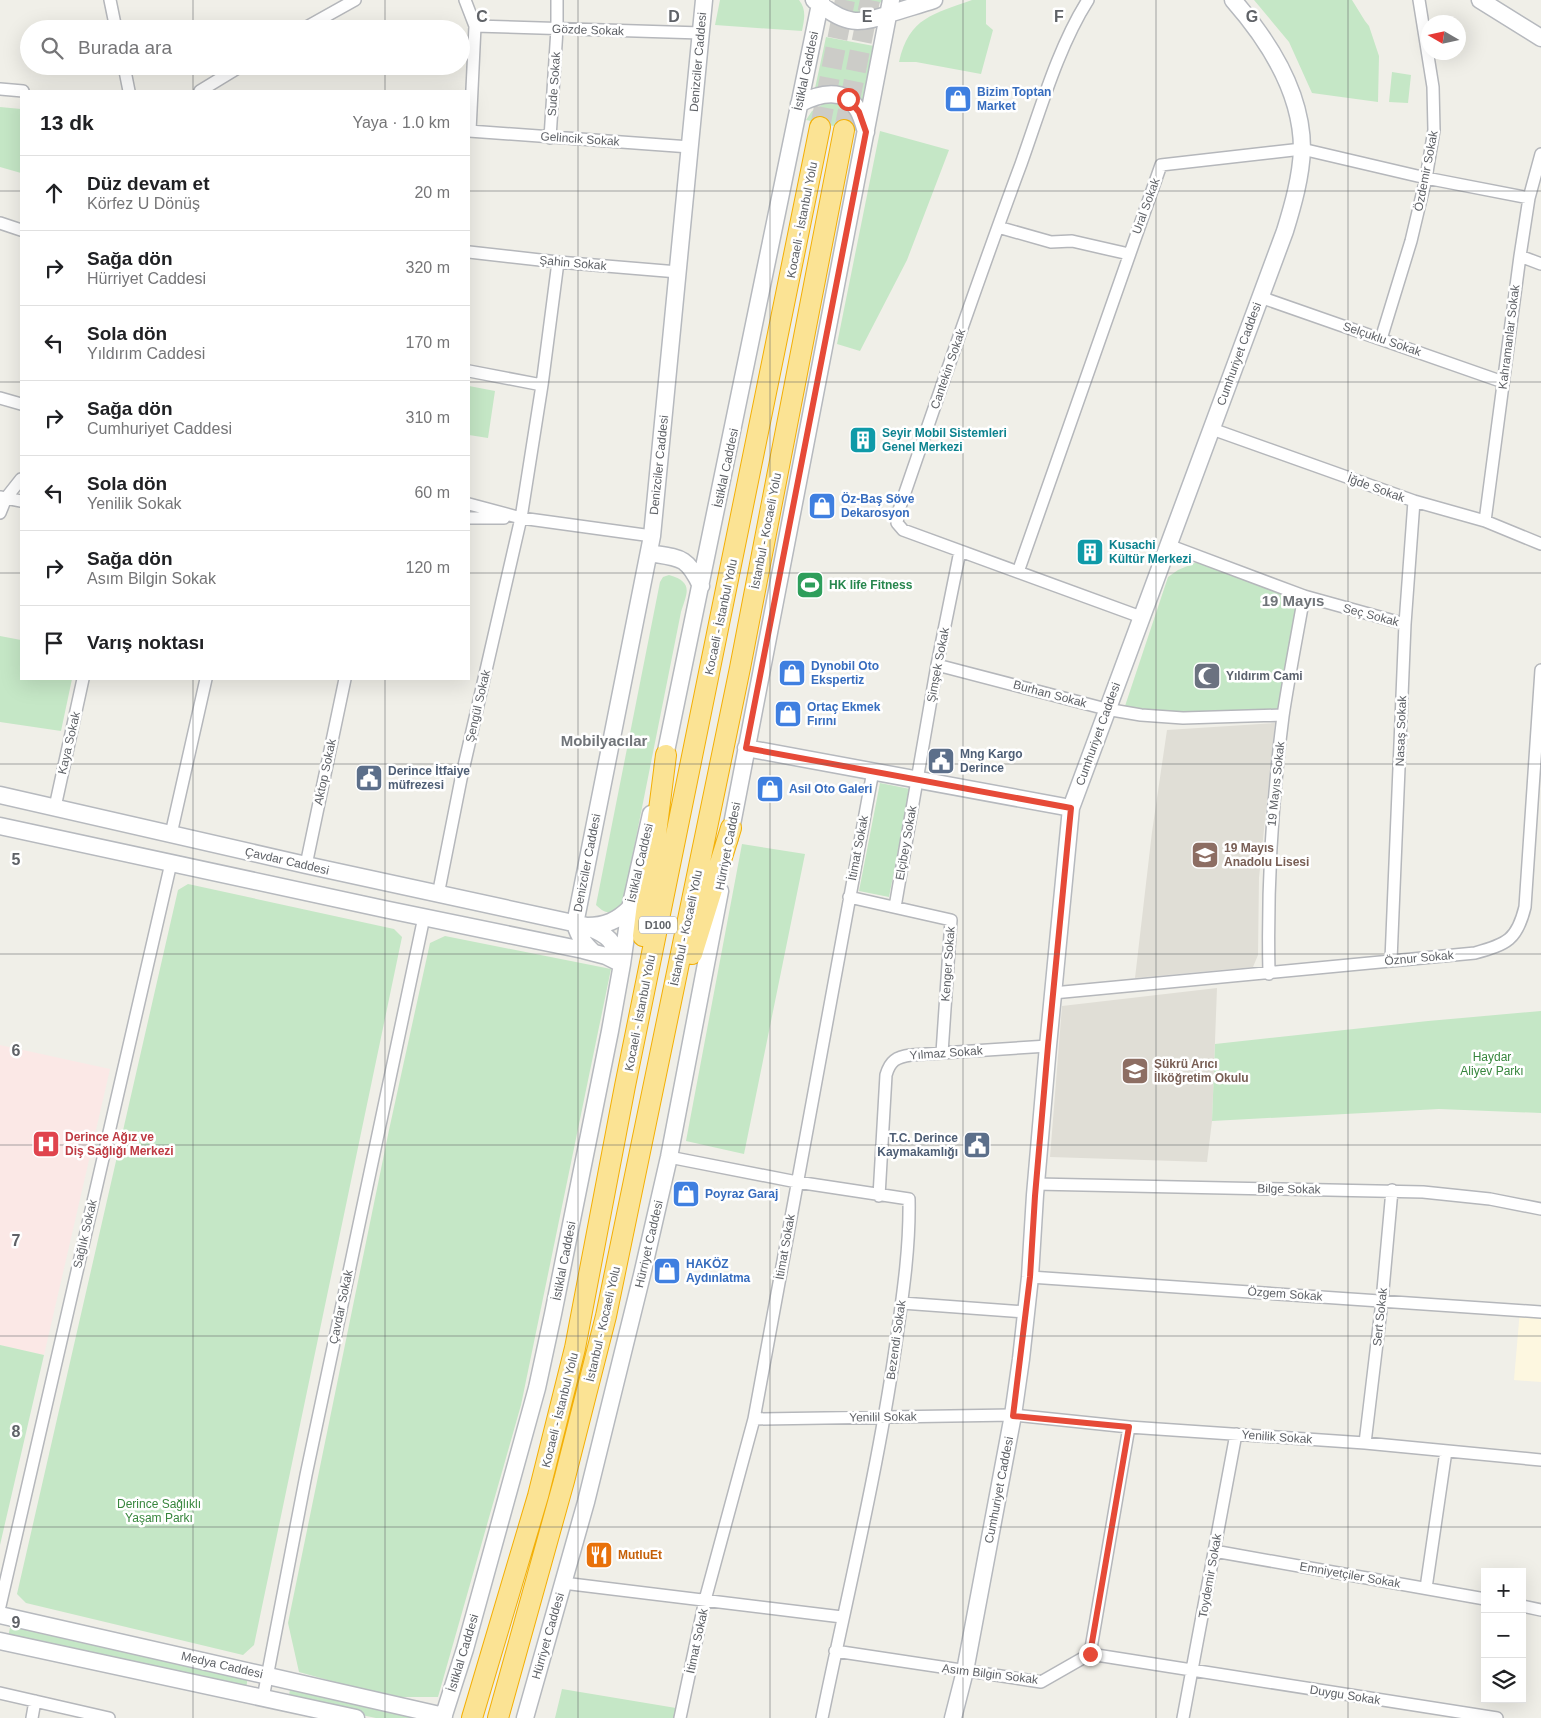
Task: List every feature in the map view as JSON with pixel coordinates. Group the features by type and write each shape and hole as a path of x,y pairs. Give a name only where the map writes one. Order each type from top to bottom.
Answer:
{"highway":[{"name":"Kocaeli - İstanbul Yolu","path":"472,1718 538,1496 563,1400 820,126"},
{"name":"İstanbul - Kocaeli Yolu","path":"498,1718 564,1481 606,1316 740,668 844,130"},
{"path":"625,1086 666,755"},
{"path":"664,1036 707,910 731,828"}],"main road":[{"name":"Denizciler Caddesi","path":"581,925 610,742 652,536 704,0"},
{"path":"818,1 833,14 844,20 858,21 875,20 890,7 934,0"},
{"name":"Cumhuriyet Caddesi","path":"953,1718 965,1671 1013,1416 1030,1277 1048,1046 1071,808 1294,202 1302,149 1297,111 1284,74 1271,50 1233,0"},
{"path":"1480,0 1541,38"},
{"path":"1491,0 1541,31"},
{"name":"İstiklal Caddesi","path":"443,1717 465,1649 537,1388 557,1296 622,964 630,908 647,829 666,755 799,104 818,1"},
{"name":"Hürriyet Caddesi","path":"525,1718 586,1502 612,1401 669,1157 746,748 890,7"},
{"path":"799,104 824,94 840,95 854,104 866,132"},
{"path":"679,558 699,550 710,542"},
{"path":"649,553 679,558 688,564 701,586"},
{"path":"746,748 1071,808"},
{"name":"Çavdar Caddesi","path":"0,795 581,925 602,933 614,943 622,964"},
{"name":"Çavdar Caddesi","path":"0,826 594,952 622,964"},
{"name":"Çavdar Caddesi","path":"531,940 553,936 581,925 601,926 622,916 630,908"},
{"name":"Çavdar Caddesi","path":"581,925 578,935 585,945 594,952"},
{"name":"Medya Caddesi","path":"0,1615 443,1717"},
{"name":"Medya Caddesi","path":"0,1641 356,1718"}],"street":[{"path":"110,0 114,20"},
{"path":"319,20 354,0"},
{"path":"466,0 475,26 470,114"},
{"name":"Sude Sokak","path":"550,138 557,0"},
{"name":"Cantekin Sokak","path":"1088,0 1079,14 1061,55 998,227 897,517 897,523 903,530 1141,617"},
{"name":"Özdemir Sokak","path":"1381,338 1411,241 1426,178 1434,130 1435,108 1430,59 1419,0"},
{"name":"Gözde Sokak","path":"475,26 701,33"},
{"path":"126,75 129,90"},
{"path":"202,90 226,75"},
{"path":"0,88 20,91"},
{"name":"Gelincik Sokak","path":"470,131 690,147"},
{"name":"Ural Sokak","path":"1018,572 1161,165 1302,149 1426,178 1529,198"},
{"name":"Kahramanlar Sokak","path":"1485,521 1520,256 1529,198 1541,154"},
{"path":"0,223 20,230"},
{"path":"998,227 1051,242 1072,241 1129,254"},
{"name":"Şahin Sokak","path":"470,252 678,272"},
{"path":"1520,256 1541,264"},
{"name":"Şengül Sokak","path":"438,894 461,780 521,518 542,385 558,262"},
{"name":"Selçuklu Sokak","path":"1260,297 1503,382"},
{"path":"470,371 542,385"},
{"path":"0,398 20,404"},
{"name":"İğde Sokak","path":"1212,429 1414,501 1485,521 1541,544"},
{"path":"0,513 3,497 20,480"},
{"path":"3,497 20,500"},
{"name":"Nasaş Sokak","path":"1391,960 1405,624 1414,501"},
{"path":"470,504 521,518 652,536"},
{"path":"470,518 521,518"},
{"name":"Seç Sokak","path":"1168,545 1304,596 1405,624"},
{"name":"Şimşek Sokak","path":"918,780 937,665 960,550"},
{"name":"19 Mayıs Sokak","path":"1269,974 1268,870 1275,788 1283,714 1304,596"},
{"name":"Burhan Sokak","path":"937,665 1106,709 1148,716 1182,718 1283,714"},
{"name":"Öznur Sokak","path":"1054,993 1475,953 1504,943 1515,934 1525,907 1541,670"},
{"name":"Kaya Sokak","path":"54,807 83,680"},
{"path":"172,834 206,680"},
{"name":"Aktop Sokak","path":"306,865 345,680"},
{"name":"İtimat Sokak","path":"680,1718 705,1600 754,1418 873,771"},
{"name":"Elçibey Sokak","path":"895,907 918,780"},
{"name":"Sağlık Sokak","path":"0,1606 171,863"},
{"name":"Kenger Sokak","path":"849,897 951,920 942,1053"},
{"name":"Çavdar Sokak","path":"264,1698 306,1475 424,917"},
{"name":"Yılmaz Sokak","path":"879,1196 886,1076 888,1068 896,1058 1048,1046"},
{"name":"Bezendi Sokak","path":"669,1157 797,1182 879,1196 909,1199 910,1221 902,1303 885,1416 822,1718"},
{"name":"Bilge Sokak","path":"1036,1184 1392,1190 1445,1193 1541,1209"},
{"name":"Sert Sokak","path":"1365,1443 1382,1301 1392,1190"},
{"name":"Özgem Sokak","path":"1030,1277 1541,1312"},
{"path":"902,1303 1026,1312"},
{"name":"Yenilil Sokak","path":"754,1418 1013,1416"},
{"name":"Yenilik Sokak","path":"1013,1416 1129,1427 1365,1443 1541,1460"},
{"path":"1090,1654 1129,1427"},
{"name":"Toydemir Sokak","path":"1184,1718 1236,1434"},
{"path":"1426,1588 1446,1451"},
{"name":"Emniyetçiler Sokak","path":"1214,1551 1481,1598"},
{"path":"563,1583 842,1617"},
{"path":"1526,1607 1541,1610"},
{"name":"Asım Bilgin Sokak","path":"835,1651 1041,1682 1090,1654"},
{"name":"Duygu Sokak","path":"1090,1654 1497,1718"},
{"path":"0,1694 109,1718"},
{"path":"32,1718 35,1701"}],"shaded area":[{"name":"19 Mayıs Anadolu Lisesi","path":"1275,723 1259,878 1258,955 1253,967 1135,978 1152,832 1167,730"},
{"name":"Şükrü Arıcı İlköğretim Okulu","path":"1217,988 1212,1121 1207,1162 1050,1157 1062,1006"},
{"name":"Derince Ağız ve Diş Sağlığı Merkezi","path":"0,1045 110,1069 44,1355 0,1345"},
{"path":"1520,1310 1541,1312 1541,1382 1514,1380"}],"green space":[{"path":"720,0 799,0 804,11 802,31 715,25"},
{"path":"839,0 883,0 872,9 860,13 849,10"},
{"path":"972,0 986,0 986,24 993,30 981,74 916,62 899,62 903,47 916,26 935,14"},
{"path":"1254,0 1352,0 1369,26 1379,56 1378,102 1312,93 1289,42"},
{"path":"826,37 874,46 865,103 853,91 842,86 829,87 814,93"},
{"path":"1392,72 1411,75 1408,103 1389,102"},
{"path":"828,101 844,102 861,132 806,120 812,111"},
{"path":"0,107 20,109 20,173 0,167"},
{"path":"880,131 949,150 907,260 860,351 837,344"},
{"path":"470,386 495,391 488,438 470,435"},
{"path":"1197,562 1304,596 1283,715 1123,712 1168,577 1178,570"},
{"path":"669,575 682,581 687,589 624,898 616,910 605,912 596,905 660,582 663,577"},
{"path":"0,636 20,640 20,680 72,680 61,731 0,722"},
{"path":"880,783 910,789 889,897 859,891"},
{"path":"742,844 805,854 744,1154 686,1141"},
{"name":"Derince Sağlıklı Yaşam Parkı","path":"188,884 394,929 402,937 254,1645 243,1655 26,1603 17,1594 178,890"},
{"path":"445,936 611,969 521,1405 438,1697 388,1697 299,1672 288,1623 389,1130 430,943"},
{"name":"Haydar Aliyev Parkı","path":"1541,1011 1541,1113 1439,1109 1212,1121 1215,1044"},
{"path":"0,1345 44,1355 0,1545"},
{"path":"11,1623 248,1676 246,1689 8,1637"},
{"path":"291,1685 429,1718 376,1718 288,1700"},
{"path":"562,1689 682,1709 680,1718 555,1718"}],"tunnel":[{"path":"820,127 845,0"},
{"path":"844,130 870,0"}],"place":[{"name":"Bizim Toptan Market","path":"958,99"},
{"name":"Seyir Mobil Sistemleri Genel Merkezi","path":"863,440"},
{"name":"Öz-Baş Söve Dekarosyon","path":"822,506"},
{"name":"Kusachi Kültür Merkezi","path":"1090,552"},
{"name":"HK life Fitness","path":"810,585"},
{"name":"Dynobil Oto Ekspertiz","path":"792,673"},
{"name":"Yıldırım Cami","path":"1207,676"},
{"name":"Ortaç Ekmek Fırını","path":"788,714"},
{"name":"Mng Kargo Derince","path":"941,761"},
{"name":"Derince İtfaiye müfrezesi","path":"369,778"},
{"name":"Asil Oto Galeri","path":"770,789"},
{"name":"19 Mayıs Anadolu Lisesi","path":"1205,855"},
{"name":"Şükrü Arıcı İlköğretim Okulu","path":"1135,1071"},
{"name":"Derince Ağız ve Diş Sağlığı Merkezi","path":"46,1144"},
{"name":"T.C. Derince Kaymakamlığı","path":"977,1145"},
{"name":"Poyraz Garaj","path":"686,1194"},
{"name":"HAKÖZ Aydınlatma","path":"667,1271"},
{"name":"MutluEt","path":"599,1555"}],"district":[{"name":"19 Mayıs","path":"1293,601"},
{"name":"Mobilyacılar","path":"604,741"}],"route":[{"path":"848,99 859,112 866,132 746,748 1071,808 1048,1046 1030,1277 1013,1416 1129,1427 1090,1654"}]}
